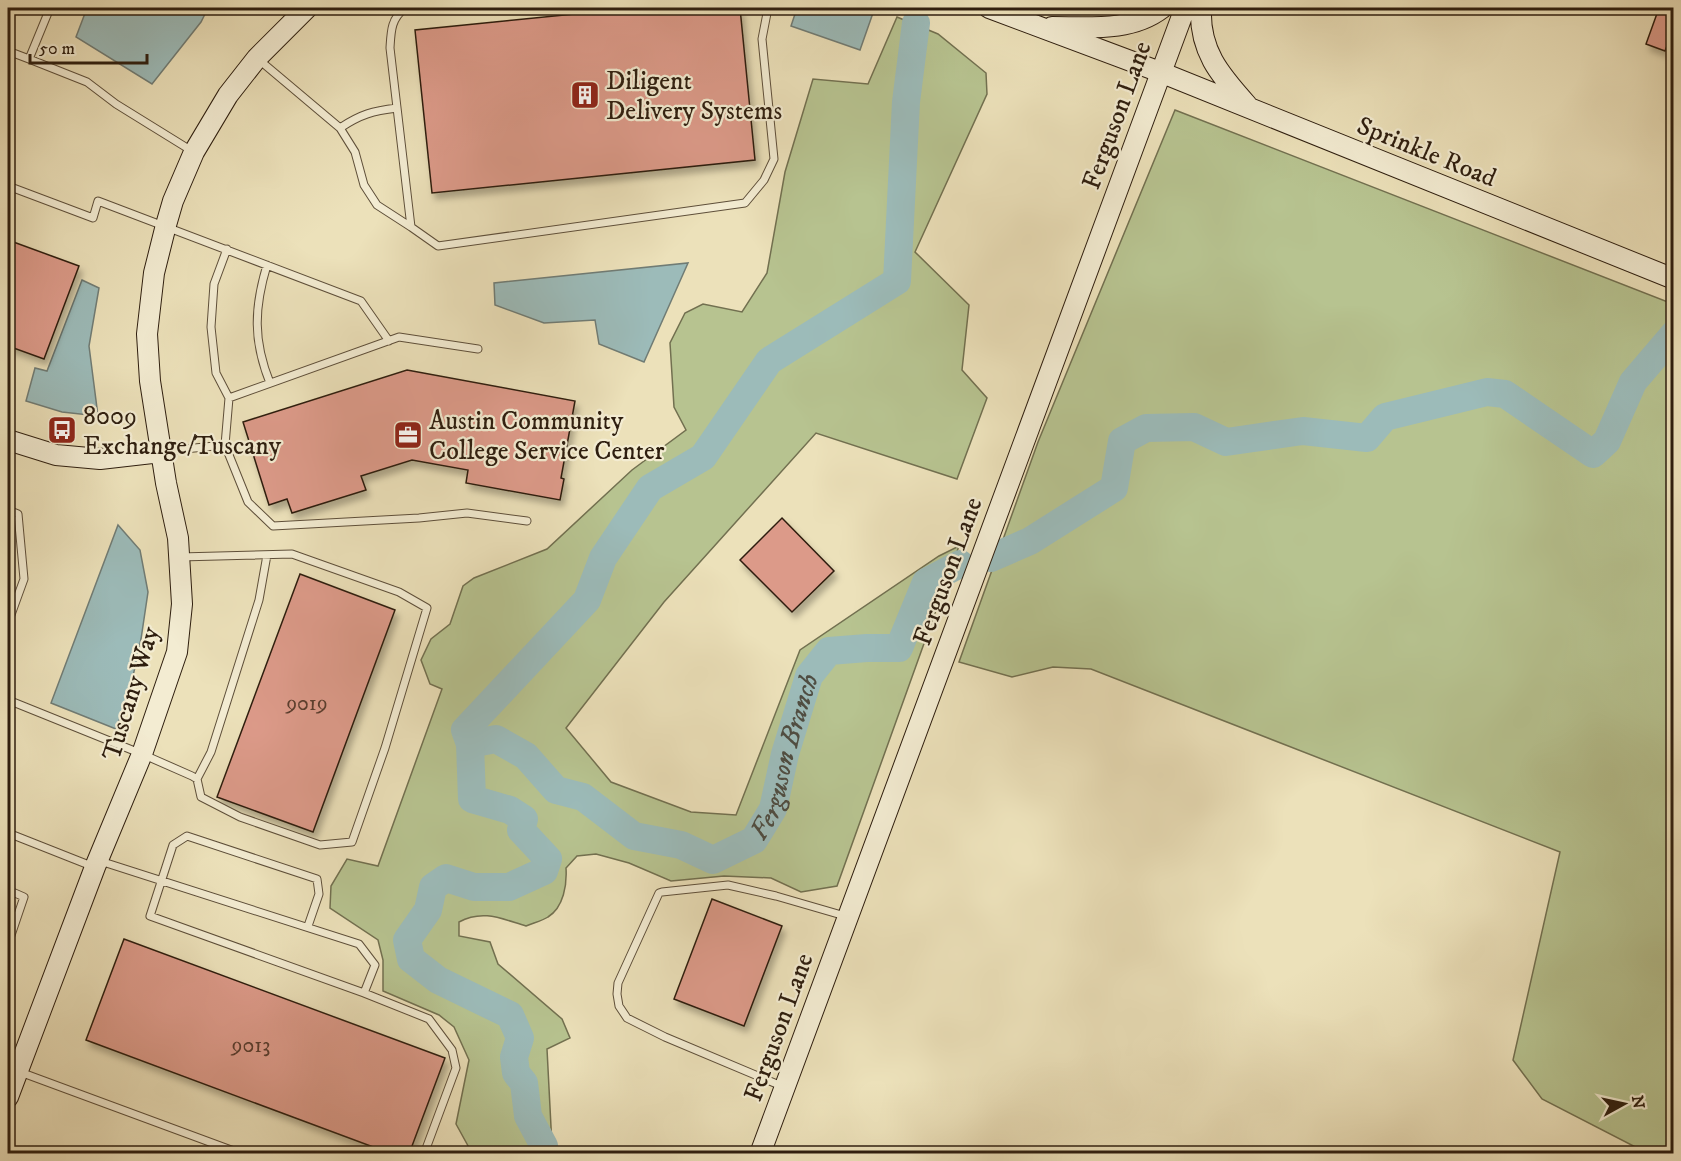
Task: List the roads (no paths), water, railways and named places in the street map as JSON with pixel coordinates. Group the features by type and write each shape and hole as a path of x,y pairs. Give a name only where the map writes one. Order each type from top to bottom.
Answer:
{"street":[{"path":"989,8 1160,72"},
{"path":"1040,27 1131,24 1146,19 1162,8"},
{"name":"Ferguson Lane","path":"760,1154 1185,8"},
{"path":"1201,8 1201,33 1208,53 1222,76 1250,109"},
{"name":"Tuscany Way","path":"11,1085 142,754 177,652 182,604 178,538 150,381 147,334 154,273 166,225 173,201 194,152 228,95 299,10"},
{"name":"Sprinkle Road","path":"1160,72 1674,279"},
{"path":"8,440 56,455 100,459 161,452"}],"lane":[{"path":"29,59 50,8"},
{"path":"405,8 397,14 391,28 390,48 411,227"},
{"path":"257,58 340,128 355,152 363,184 376,205 438,246 745,203 764,180 774,159 762,39 768,8"},
{"path":"8,51 87,82 116,104 194,152"},
{"path":"340,128 356,117 371,111 397,108"},
{"path":"8,186 93,218 98,201 361,301 389,341"},
{"path":"227,249 214,284 211,327 216,373 229,398 225,445 248,502 273,526 467,513 527,520"},
{"path":"267,265 259,291 256,323 262,363 270,383"},
{"path":"229,398 399,337 478,349"},
{"path":"161,452 225,445"},
{"path":"8,510 18,514 24,579 8,623"},
{"path":"179,557 292,554 399,592 427,608 385,748 352,842 320,845 240,818 201,797 197,779 211,752 256,611 267,555"},
{"path":"8,700 142,754 197,779"},
{"path":"8,832 97,863 161,879 360,944 375,965 364,993"},
{"path":"308,926 319,894 317,879 187,836 173,845 150,916 364,993 429,1019 452,1050 456,1068 424,1154"},
{"path":"785,1087 665,1037 627,1018 619,1006 618,982 659,893 662,892 728,885 848,917"},
{"path":"8,890 24,897 8,944"},
{"path":"11,1085 242,1154"}],"water":[{"path":"87,8 208,8 201,22 152,84 76,37"},
{"path":"797,8 858,8 873,13 860,50 791,26"},
{"path":"688,263 644,362 599,344 595,320 544,323 495,305 494,283"},
{"path":"82,280 99,288 89,346 98,416 62,412 26,401 35,368 47,371"},
{"path":"118,525 140,550 148,592 130,690 116,729 51,703"}],"waterway":[{"path":"545,1154 544,1146 528,1116 524,1083 516,1073 514,1057 520,1038 510,1015 438,980 411,959 407,940 428,910 433,887 446,878 474,887 509,887 544,871 548,859 521,830 524,819 510,810 472,799 470,744 465,730 587,600 603,558 650,488 703,457 769,361 897,281 906,102 916,23"},
{"name":"Ferguson Branch","path":"991,558 1030,541 1114,488 1122,441 1146,428 1194,427 1226,442 1303,431 1367,438 1385,417 1487,392 1505,394 1593,454 1607,441 1633,382 1674,334"},
{"name":"Ferguson Branch","path":"470,744 496,739 526,756 556,790 583,797 634,836 681,845 713,860 754,840 773,809 785,754 809,676 829,651 899,648 926,582 960,564"}],"place":[{"name":"Diligent Delivery Systems","path":"585,95"},
{"name":"8009 Exchange/Tuscany","path":"62,430"},
{"name":"Austin Community College Service Center","path":"408,435"}]}
